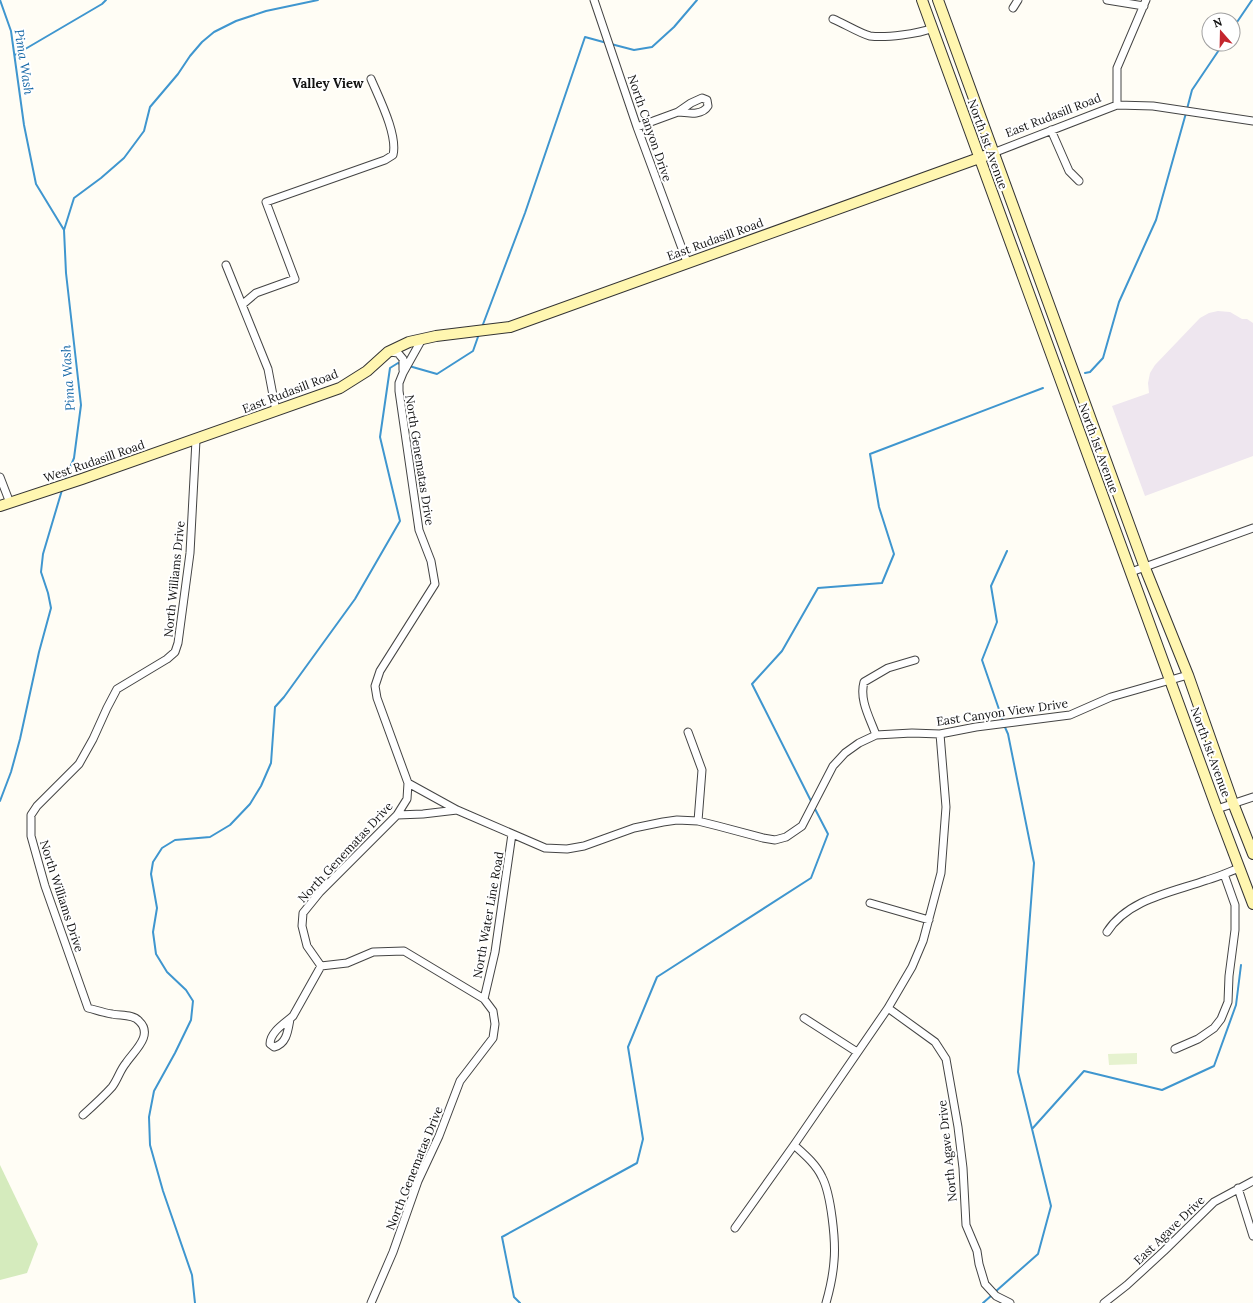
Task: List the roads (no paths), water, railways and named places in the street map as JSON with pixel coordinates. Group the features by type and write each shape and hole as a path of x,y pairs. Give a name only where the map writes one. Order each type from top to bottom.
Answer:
{"main road":[{"name":"North 1st Avenue","path":"922,0 1130,572 1253,904"},
{"name":"North 1st Avenue","path":"938,0 1145,568 1188,675 1233,803 1253,854"},
{"name":"East Rudasill Road","path":"196,440 340,388 367,372 389,352 409,342 510,327 993,153"},
{"name":"West Rudasill Road","path":"5,505 196,440"}],"street":[{"name":"North Canyon Drive","path":"594,0 637,127 687,262"},
{"path":"1013,8 1018,0"},
{"path":"1107,0 1145,3 1117,68 1117,104"},
{"path":"833,19 870,36 894,36 926,31 933,28"},
{"path":"243,304 256,293 295,279 266,202 385,160 393,155 395,147 386,114 371,79"},
{"name":"East Rudasill Road","path":"993,153 1117,104 1153,106 1253,121"},
{"path":"637,127 678,112"},
{"path":"1050,130 1069,171 1079,181"},
{"path":"226,265 268,369 276,411"},
{"name":"North Genematas Drive","path":"371,1303 393,1252 418,1181 440,1136 460,1081 493,1038 496,1024 493,1011 484,999 404,951 373,952 347,963 321,966 307,946 302,926 303,914 320,892 396,815 407,799 408,783 377,698 376,686 380,671 386,660 435,584 431,560 419,530 399,391 399,383 402,375 422,339"},
{"path":"389,352 398,353 403,359 402,375"},
{"name":"North Williams Drive","path":"83,1115 112,1087 124,1066 140,1046 145,1032 137,1019 88,1008 45,886 31,836 31,815 37,806 79,764 117,689 167,660 175,652 178,642 190,553 196,440"},
{"path":"0,477 5,505"},
{"path":"1130,572 1145,568 1253,528"},
{"path":"876,735 863,699 862,690 864,682 888,668 915,660"},
{"name":"East Canyon View Drive","path":"408,783 457,810 545,848 567,849 584,846 634,828 676,820 698,821 775,840 786,837 802,826 833,766 859,743 876,735 912,733 940,734 976,727 1070,715 1111,697 1188,675"},
{"path":"688,732 702,770 698,821"},
{"path":"735,1228 888,1008 912,967 923,941 941,873 946,807 940,734"},
{"path":"1217,809 1253,797"},
{"path":"396,815 423,814 457,810"},
{"name":"North Water Line Road","path":"484,999 496,945 512,834"},
{"path":"1107,932 1111,926 1125,913 1139,904 1177,889 1239,868"},
{"path":"1175,1049 1198,1039 1214,1028 1221,1019 1228,1002 1229,976 1235,930 1235,905 1224,874"},
{"path":"870,903 929,920"},
{"path":"290,1019 321,966"},
{"name":"North Agave Drive","path":"888,1008 935,1042 946,1059 958,1128 966,1225 977,1251 978,1264 985,1284 996,1296 1010,1303"},
{"path":"804,1018 857,1052"},
{"path":"794,1145 811,1161 822,1176 829,1200 832,1221 834,1260 826,1303"},
{"name":"East Agave Drive","path":"1104,1303 1127,1285 1214,1202 1253,1181"},
{"path":"1238,1188 1253,1236"}],"waterway":[{"name":"Pima Wash","path":"0,0 11,31 24,125 36,184 64,230 66,273 81,405 74,458 65,480"},
{"path":"15,55 102,4 106,0"},
{"path":"64,230 74,198 101,178 124,158 144,131 150,107 178,74 202,42 214,32 236,21 266,11 318,0"},
{"path":"611,44 634,50 652,47 674,27 697,0"},
{"path":"1241,16 1252,0"},
{"path":"482,327 525,213 585,37 607,43"},
{"path":"1187,109 1192,90 1218,52"},
{"path":"1085,373 1090,372 1103,358 1119,302 1156,220 1186,113"},
{"path":"409,366 437,374 473,351 479,334"},
{"path":"195,1303 192,1275 163,1191 150,1145 149,1117 154,1091 191,1020 193,1001 186,990 167,972 156,954 153,932 157,908 151,874 153,862 162,848 175,840 210,837 230,825 250,804 261,786 271,763 275,707 284,697 355,599 400,521 380,437 390,368 398,363 400,364"},
{"path":"812,803 752,684 782,651 818,588 882,583 894,554 879,507 870,454 1043,388"},
{"name":"Pima Wash","path":"0,801 11,772 20,739 39,652 51,608 41,572 43,554 62,490"},
{"path":"1003,721 982,660 997,622 991,586 1007,551"},
{"path":"995,1292 1038,1254 1051,1206 1018,1072 1034,863 1008,734 1004,725"},
{"path":"520,1303 514,1297 502,1237 637,1163 643,1139 628,1047 657,977 811,878 828,834 814,807"},
{"path":"1032,1129 1084,1071 1162,1090 1214,1066 1236,1005 1241,965"},
{"path":"983,1303 992,1295"}],"district":[{"name":"Valley View","path":"328,83"}]}
